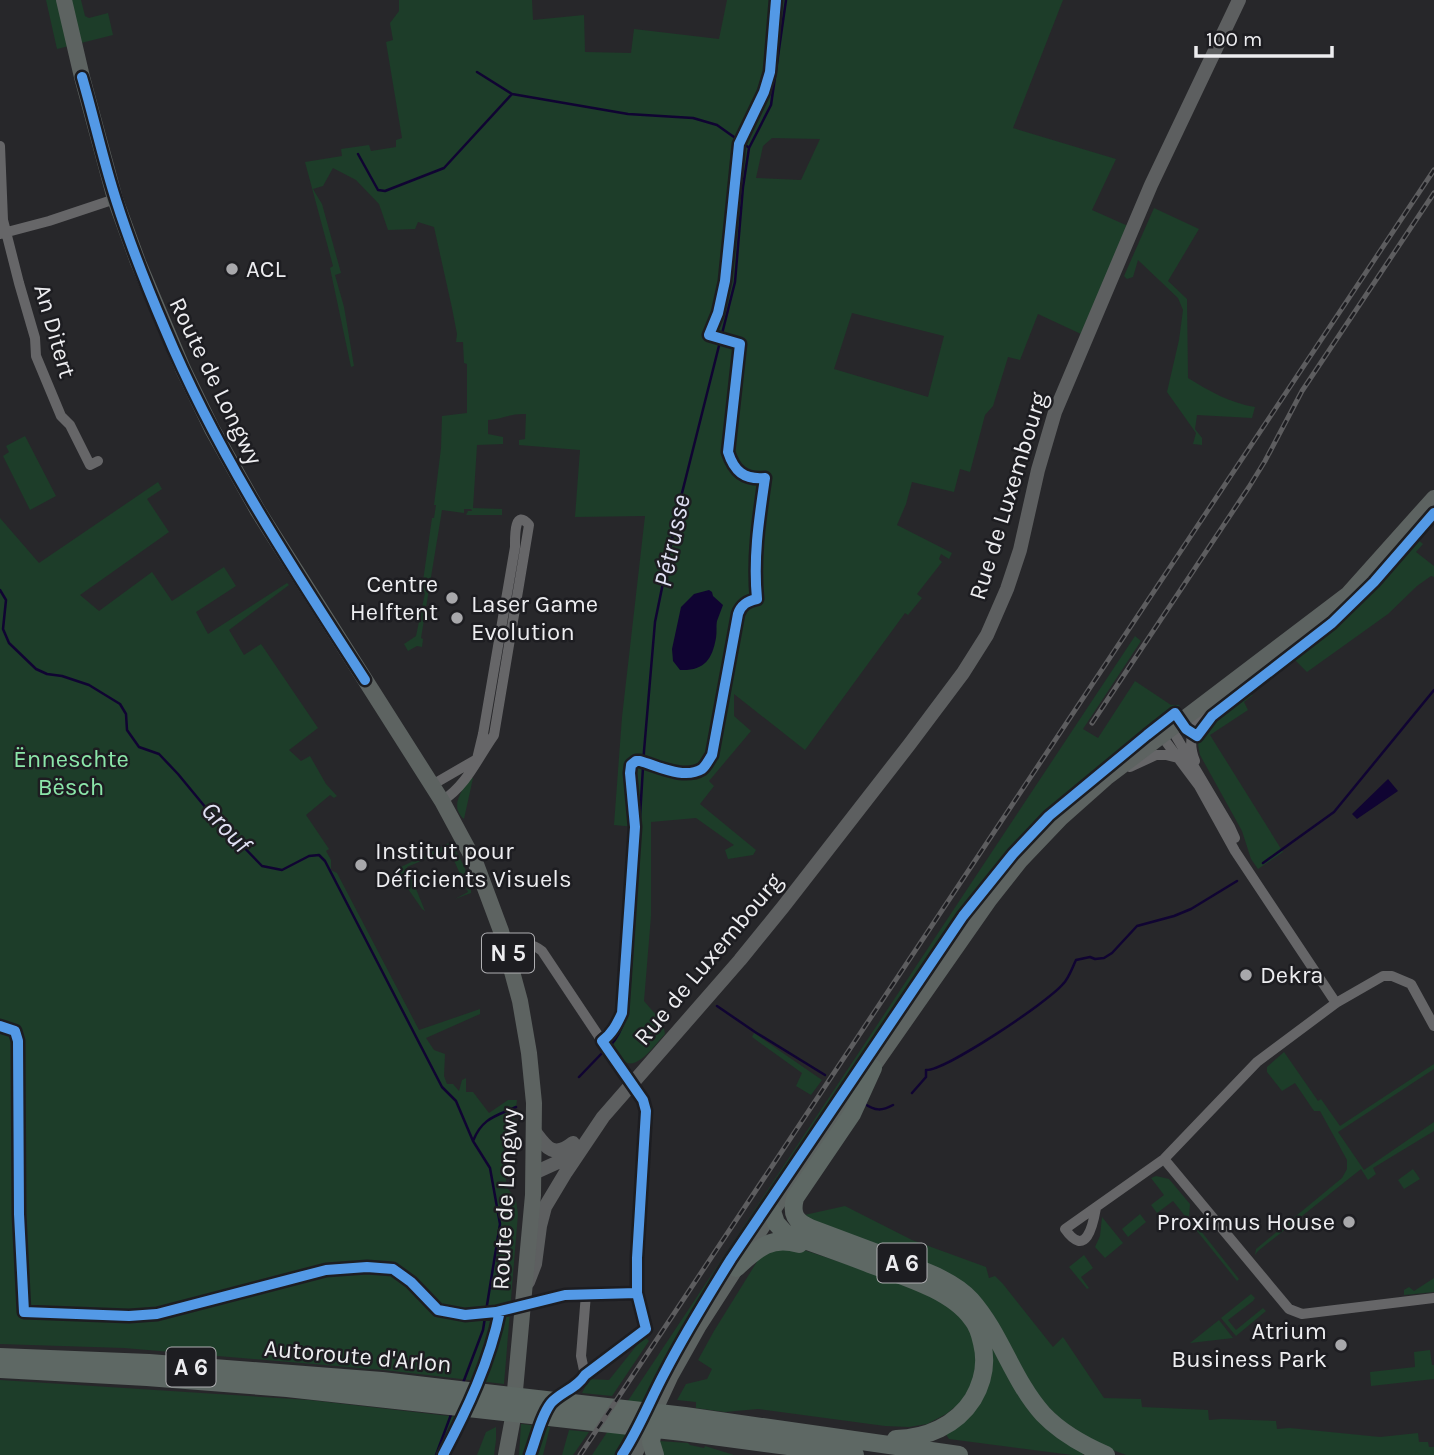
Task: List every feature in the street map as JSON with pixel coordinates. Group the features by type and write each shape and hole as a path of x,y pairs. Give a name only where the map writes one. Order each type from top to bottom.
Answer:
{"highway":[{"name":"A 6","path":"873,1068 852,1114 795,1198 794,1214 800,1223 810,1228 947,1282 971,1300 1027,1393 1044,1415 1075,1439 1106,1455"},
{"name":"A 6","path":"772,1211 807,1232 920,1276 947,1282"},
{"name":"A 6","path":"772,1211 776,1223 785,1233 932,1288 971,1317 979,1331 985,1353 984,1373 978,1391 966,1410 950,1424 932,1433 856,1448"},
{"name":"A 6","path":"736,1268 760,1246 775,1242 794,1242 869,1268 886,1270"},
{"name":"Autoroute d'Arlon","path":"0,1357 149,1363 684,1424 856,1448 959,1455"},
{"name":"Autoroute d'Arlon","path":"0,1369 381,1389"},
{"path":"655,1455 651,1442 659,1402"}],"main road":[{"name":"Route de Longwy","path":"64,0 116,199 166,332 212,429 258,511 442,801 476,864 506,947 520,1001 534,1103 528,1299 509,1455"},
{"name":"Rue de Luxembourg","path":"528,1299 545,1207 603,1117 783,907 955,684 986,635 1007,589 1020,550 1038,470 1055,412 1151,186 1239,0"},
{"path":"634,1455 671,1375 698,1327 772,1211 990,899 1020,861 1060,818 1106,778 1348,594 1434,498"},
{"path":"534,1130 544,1145 551,1150 561,1151 603,1117"},
{"path":"533,1176 573,1150 603,1117"},
{"path":"533,1176 550,1178 566,1172"}],"street":[{"path":"0,146 3,233 116,199"},
{"name":"An Ditert","path":"3,233 36,338 36,356 45,381 61,416 70,425 90,465 98,461"},
{"path":"432,785 477,759 516,524 523,520 529,525 494,735 464,783 442,801"},
{"path":"1246,868 1230,827 1191,753 1191,733 1208,711 1243,682 1256,665"},
{"path":"1166,731 1205,783"},
{"path":"1166,731 1178,758 1199,786 1235,851 1336,1003"},
{"path":"1106,778 1156,755 1178,758"},
{"path":"506,947 535,945 542,951 643,1100 646,1111 637,1258 637,1293 646,1329 586,1375 581,1356 586,1294"},
{"path":"1096,1208 1164,1159 1257,1062 1336,1003 1383,976 1392,976 1411,984 1434,1026"},
{"path":"1164,1159 1289,1309 1302,1314 1434,1298"},
{"path":"528,1299 637,1293"},
{"path":"449,1443 478,1381 495,1335 500,1311 509,1309"}],"green space":[{"path":"46,0 81,0 85,16 89,18 108,13 113,35 57,49"},
{"path":"399,0 532,0 533,20 584,15 585,52 631,53 634,29 719,39 727,0 1063,0 1013,128 1116,159 1092,210 1128,226 1081,334 1038,314 1020,360 1008,357 993,406 985,415 970,472 960,469 954,492 912,482 897,525 952,553 949,559 941,554 939,559 942,562 917,594 922,598 908,615 905,613 805,750 734,694 734,716 751,731 709,781 714,786 700,804 756,850 753,855 728,859 725,850 734,845 696,818 651,822 651,916 644,1001 663,1023 665,1034 635,1063 624,1061 608,1037 622,1012 635,827 614,825 622,717 645,516 575,517 580,450 519,445 519,440 525,439 526,414 488,420 488,434 503,437 503,444 477,445 473,508 502,509 502,515 466,515 471,509 464,509 464,513 442,510 421,638 422,647 417,646 408,651 404,644 416,636 425,593 422,588 436,505 442,416 467,413 467,364 464,363 463,342 456,342 457,334 434,227 418,222 415,229 388,230 379,204 356,180 333,168 323,186 313,189 322,204 341,273 335,275 344,307 354,366 351,367 330,268 333,266 305,162 342,156 341,149 369,145 371,151 396,147 396,140 402,138 386,42 393,40 390,23 399,11","holes":["772,138 820,139 801,180 756,178 763,146","852,313 944,336 928,397 834,369"]},
{"path":"1154,208 1199,229 1168,281 1187,299 1188,378 1228,399 1255,407 1252,418 1197,415 1195,429 1202,438 1202,445 1193,444 1196,433 1167,392 1183,310 1178,298 1138,260 1133,277 1127,279 1124,276"},
{"path":"25,436 56,496 30,510 3,456 9,452 6,446"},
{"name":"Ënneschte Bësch","path":"158,482 162,489 147,499 169,532 80,595 99,611 152,572 172,601 224,567 236,586 196,612 208,634 287,583 289,585 229,630 244,655 261,644 318,728 289,750 301,761 310,756 326,784 337,796 334,798 330,795 306,815 329,849 326,851 331,860 331,870 337,873 419,1030 480,1009 480,1014 426,1038 434,1050 445,1054 444,1076 447,1084 453,1084 459,1091 462,1080 466,1078 466,1092 473,1092 489,1113 508,1100 517,1100 514,1123 504,1146 503,1170 506,1186 516,1200 518,1214 504,1384 384,1370 124,1348 0,1344 0,518 39,563"},
{"path":"1417,539 1423,544 1416,552 1434,566 1434,577 1431,576 1417,586 1388,614 1307,672 1293,658 1339,624"},
{"path":"1135,636 1141,641 1083,729 1098,738 1135,681 1171,705 1180,705 1113,757 1048,813 1012,851 961,914 729,1258 667,1362 631,1437 619,1455 592,1455"},
{"path":"1244,694 1253,695 1244,702 1248,710 1210,735 1283,852 1258,869 1251,859 1242,831 1200,755 1198,744 1206,725"},
{"path":"470,778 473,778 464,819 457,809 457,804"},
{"path":"451,842 467,874 471,893 455,899 468,892 449,849 407,867 425,911 395,870"},
{"path":"754,1033 822,1080 811,1095 796,1086 802,1073 752,1037"},
{"path":"1284,1052 1318,1101 1321,1099 1340,1126 1434,1064 1434,1069 1338,1132 1364,1170 1434,1122 1434,1131 1373,1168 1376,1174 1368,1180 1361,1169 1255,1255 1256,1249 1342,1178 1347,1169 1347,1160 1320,1111 1314,1111 1295,1083 1282,1091 1267,1072 1267,1067"},
{"path":"1413,1169 1420,1179 1404,1189 1398,1180"},
{"path":"1156,1176 1169,1179 1190,1204 1189,1216 1239,1279 1237,1281 1173,1201 1157,1213 1151,1205 1164,1195 1151,1178"},
{"path":"845,1206 912,1240 986,1267 989,1278 995,1276 1003,1284 1053,1347 1063,1337 1104,1398 1141,1399 1142,1407 1208,1410 1209,1420 1276,1421 1277,1429 1380,1437 1418,1433 1419,1442 1428,1442 1429,1447 1434,1447 1434,1455 1126,1455 1102,1446 1061,1421 1035,1392 988,1314 800,1216"},
{"path":"1140,1214 1146,1222 1128,1237 1122,1229"},
{"path":"1102,1217 1123,1243 1105,1258 1095,1247 1100,1236"},
{"path":"798,1248 933,1296 955,1310 970,1327 976,1349 978,1369 969,1393 946,1414 927,1424 909,1427 758,1409 725,1412 696,1408 696,1402 677,1400 686,1384 707,1379 712,1369 698,1360 763,1252"},
{"path":"1084,1255 1093,1268 1081,1277 1089,1288 1087,1289 1069,1267"},
{"path":"1434,1278 1434,1292 1404,1295 1404,1290 1409,1287 1414,1291"},
{"path":"1251,1294 1255,1298 1253,1301 1228,1320 1236,1330 1263,1308 1266,1311 1236,1336 1221,1318"},
{"path":"1219,1320 1233,1338 1190,1343"},
{"path":"645,1337 649,1341 612,1396 582,1393 589,1379 609,1380 637,1345 638,1338"},
{"path":"995,1347 1084,1450 1083,1455 949,1439 945,1433 990,1350"},
{"path":"1430,1350 1434,1379 1371,1386 1370,1372 1415,1367 1414,1352"},
{"path":"0,1380 309,1400 458,1417 440,1455 0,1455"},
{"path":"521,1424 550,1427 543,1455 519,1455"},
{"path":"496,1427 494,1455 477,1455 486,1432"},
{"path":"569,1430 589,1432 573,1455 562,1455"},
{"path":"659,1441 705,1446 734,1455 659,1455"}],"shaded area":[{"path":"709,590 723,605 717,621 712,652 701,666 680,670 673,661 672,649 681,607 694,594"},
{"path":"1388,779 1398,791 1357,819 1352,814"}],"waterway":[{"name":"Pétrusse","path":"610,1046 616,1039 626,1015 628,997 655,622 679,505 735,282 749,148 771,105 786,0"},
{"path":"477,72 512,94 628,114 693,118 717,125 748,147"},
{"path":"358,154 378,190 385,191 444,168 512,94"},
{"name":"Grouf","path":"0,590 6,600 3,629 9,643 36,669 89,685 120,704 126,714 127,730 139,747 159,754 262,866 282,870 309,856 319,855 325,861 442,1087 456,1101 473,1141 490,1168 500,1224 483,1330 463,1383"},
{"path":"1263,863 1334,812 1434,690"},
{"path":"912,1093 926,1077 926,1070 953,1060 974,1048 1054,993 1067,979 1076,960 1104,958 1137,926 1191,909 1237,881"},
{"path":"717,1006 825,1075"},
{"name":"Pétrusse","path":"579,1077 605,1050"},
{"path":"865,1104 879,1109 893,1105"},
{"name":"Pétrusse","path":"473,1141 485,1123 516,1107"},
{"name":"Pétrusse","path":"436,1455 452,1412"}],"railway":[{"path":"580,1455 1434,170"},
{"path":"1092,723 1249,487 1302,391 1434,193"}],"cycle path":[{"path":"530,1455 551,1403 646,1329 637,1293 646,1111 643,1100 602,1041 622,1013 635,827 631,765 640,761 679,773 695,772 705,766 712,755 738,614 745,604 757,599 756,553 765,478 741,473 728,452 740,344 709,335 718,313 725,281 739,144 764,92 770,72 776,0"},
{"path":"82,77 127,233 186,375 257,509 365,680"},
{"path":"622,1455 681,1343 731,1259 963,916 1013,854 1049,816 1175,713 1186,729 1197,736 1212,716 1332,623 1374,582 1434,513"},
{"path":"0,1026 15,1031 18,1041 19,1214 24,1312 129,1316 157,1314 326,1270 367,1267 393,1269 411,1282 438,1310 465,1315 496,1312 565,1295 637,1293"},
{"path":"443,1455 477,1385 500,1311"}],"place":[{"name":"ACL","path":"232,269"},
{"name":"Centre Helftent","path":"452,598"},
{"name":"Laser Game Evolution","path":"457,618"},
{"name":"Institut pour Déficients Visuels","path":"361,865"},
{"name":"Dekra","path":"1246,975"},
{"name":"Proximus House","path":"1349,1222"},
{"name":"Atrium Business Park","path":"1341,1345"}]}
